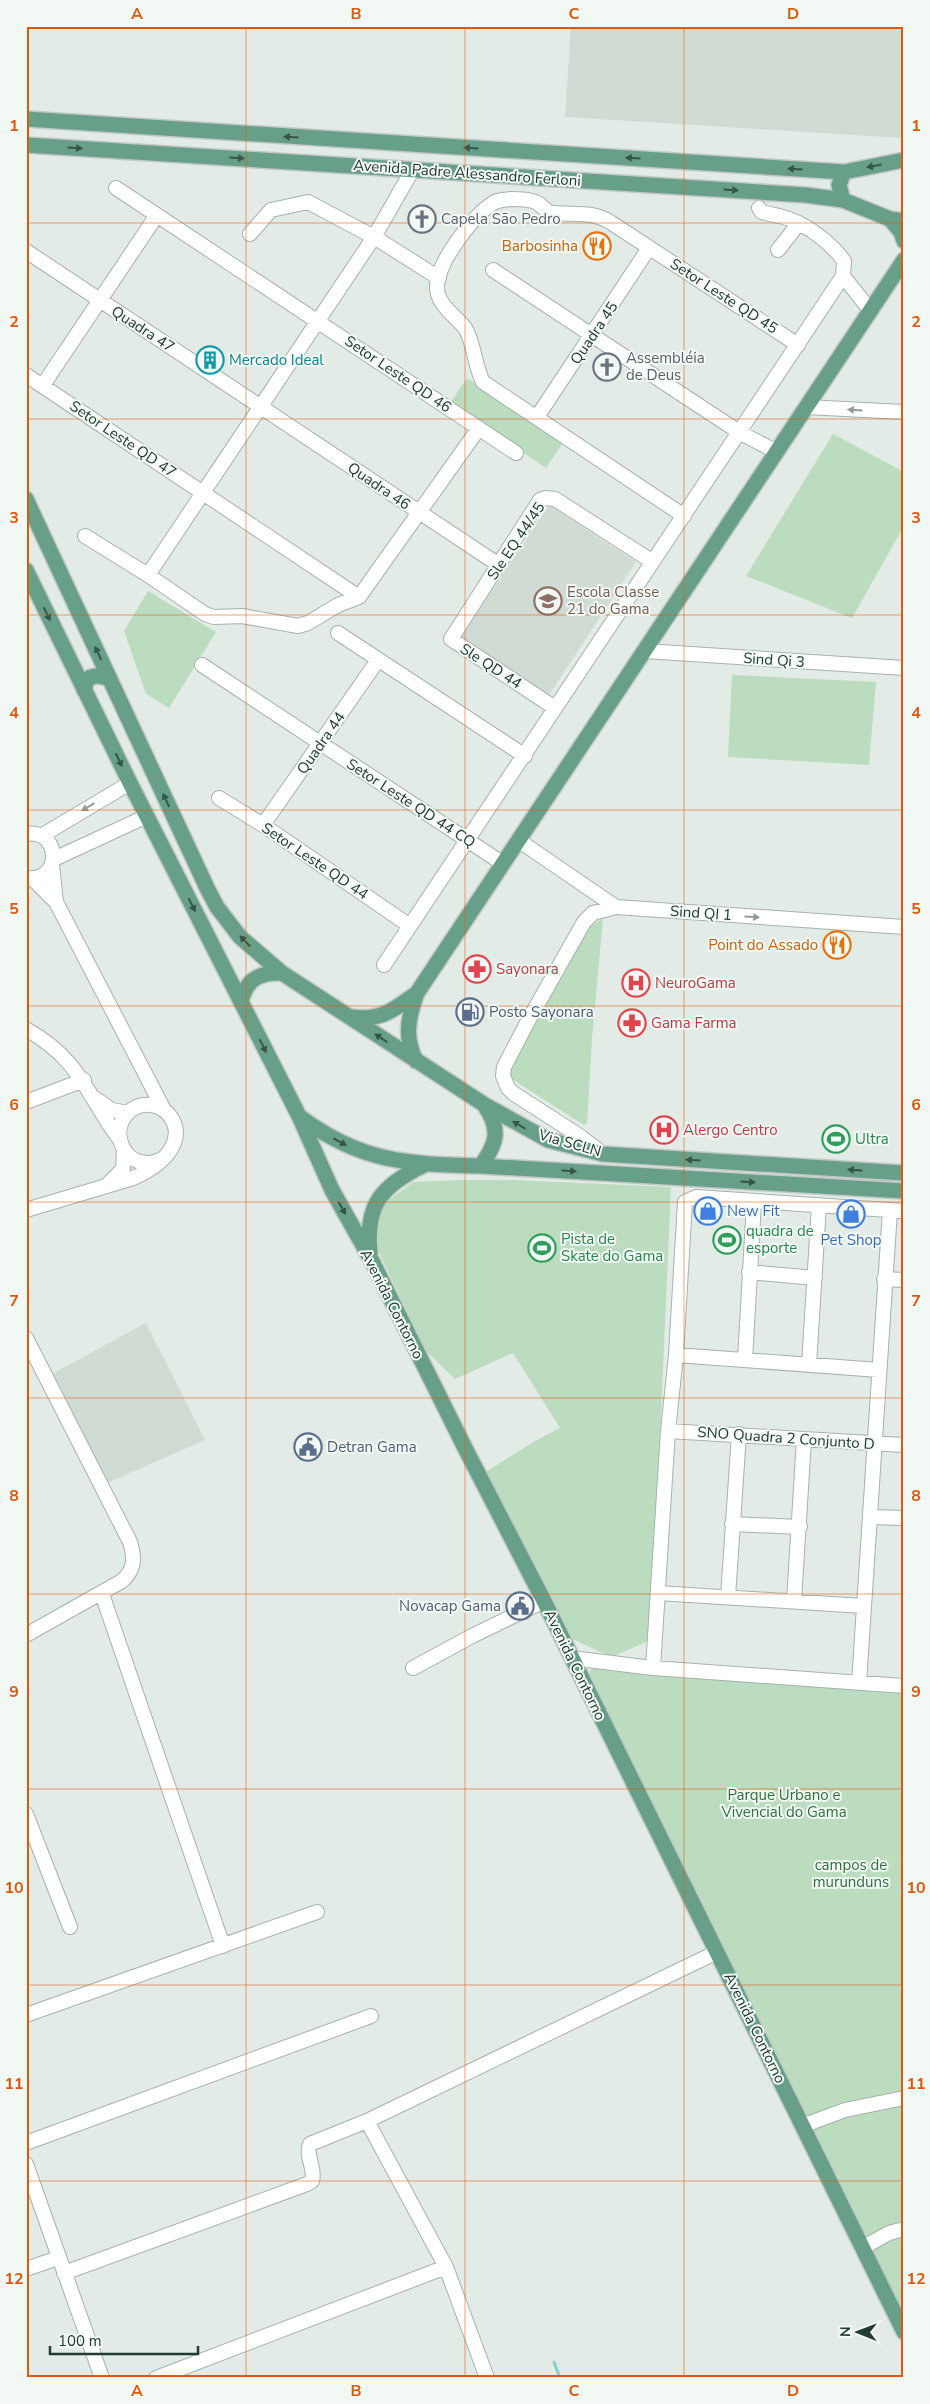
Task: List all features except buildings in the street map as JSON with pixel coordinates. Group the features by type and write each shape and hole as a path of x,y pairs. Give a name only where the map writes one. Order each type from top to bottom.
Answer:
{"main road":[{"name":"Avenida Padre Alessandro Ferloni","path":"26,119 844,172 904,160"},
{"path":"178,154 184,143 179,130"},
{"path":"317,163 312,151 319,139"},
{"name":"Avenida Padre Alessandro Ferloni","path":"26,145 806,195 843,200 897,220"},
{"path":"509,176 516,165 515,158 510,151"},
{"path":"535,177 531,164 532,158 538,152"},
{"path":"697,188 702,172 698,163"},
{"path":"843,200 838,185 844,172"},
{"path":"897,220 904,241"},
{"path":"416,1061 410,1049 408,1026 417,993 502,862 645,651 903,258"},
{"name":"Via SCLN","path":"26,499 217,907 250,947 282,972 485,1106 548,1140 603,1154 904,1173"},
{"name":"Avenida Contorno","path":"26,570 130,783 299,1116 332,1190 371,1260 460,1440 544,1601 904,2332"},
{"path":"84,690 87,680 96,675 110,679"},
{"path":"241,1002 249,982 264,974 282,972"},
{"path":"348,1016 365,1018 383,1015 417,993"},
{"path":"482,1166 492,1148 496,1131 492,1116 485,1106"},
{"name":"Via SCLN","path":"299,1116 321,1132 358,1151 378,1158 424,1165 482,1166 904,1192"},
{"path":"642,1176 647,1165 645,1157"},
{"path":"671,1158 666,1167 671,1177"},
{"path":"371,1260 369,1227 376,1202 384,1190 424,1165"}],"street":[{"path":"148,575 374,237 413,169"},
{"path":"116,188 317,320"},
{"name":"Setor Leste QD 45","path":"439,278 449,253 487,208 497,201 511,199 534,201 552,213 590,213 601,216 798,345"},
{"path":"250,234 271,210 308,202 374,237 439,278 438,294 445,308 465,329 483,382 684,516"},
{"path":"384,966 843,276 844,261 839,254 799,223 762,212 759,208"},
{"path":"43,385 158,215"},
{"path":"778,250 799,223"},
{"name":"Quadra 45","path":"537,417 650,248"},
{"name":"Quadra 47","path":"26,251 100,302 260,405"},
{"path":"493,270 739,432 775,451"},
{"path":"843,276 870,310"},
{"name":"Setor Leste QD 46","path":"317,320 516,453"},
{"name":"Setor Leste QD 47","path":"26,374 202,493"},
{"name":"Quadra 46","path":"260,405 420,514 498,564"},
{"path":"806,407 904,412"},
{"path":"85,536 148,575 205,614 214,617 238,616 298,626 308,623 338,605 359,597 420,514 479,428"},
{"path":"202,493 359,597"},
{"name":"Sle EQ 44/45","path":"467,616 540,500 551,497 653,562"},
{"name":"Sle QD 44","path":"467,616 451,638 452,641 556,708"},
{"path":"338,633 525,756"},
{"name":"Sind Qi 3","path":"645,651 904,668"},
{"name":"Quadra 44","path":"263,825 378,660"},
{"path":"202,665 321,742"},
{"name":"Setor Leste QD 44 CQ","path":"321,742 502,862"},
{"path":"30,834 130,783"},
{"name":"Setor Leste QD 44","path":"219,798 263,825 410,926"},
{"path":"30,879 44,875 53,862 147,816"},
{"path":"30,834 48,842 53,850 56,902"},
{"path":"518,840 616,907"},
{"path":"26,1210 141,1175 174,1147 176,1139 176,1130 172,1119 164,1110 149,1082 56,902 30,879"},
{"path":"603,1154 581,1137 513,1094 505,1082 504,1067 584,922 593,913 616,907"},
{"name":"Sind QI 1","path":"616,907 904,928"},
{"path":"26,1029 65,1056 84,1080 122,1145 134,1160 148,1163 162,1159"},
{"path":"26,1102 84,1080"},
{"path":"105,1186 116,1179 124,1169 119,1130 149,1082"},
{"path":"94,1097 112,1110 132,1110 146,1105 156,1106 164,1110"},
{"path":"653,1668 668,1431 676,1355 685,1202 696,1197 897,1210 884,1279 876,1444 859,1683"},
{"path":"745,1360 754,1202"},
{"path":"809,1365 819,1205"},
{"path":"750,1272 815,1278"},
{"path":"884,1279 904,1280"},
{"path":"26,1338 133,1552 134,1561 128,1575 102,1594 26,1635"},
{"path":"676,1355 879,1370"},
{"name":"SNO Quadra 2 Conjunto D","path":"668,1431 904,1445"},
{"path":"728,1597 739,1434"},
{"path":"794,1601 804,1439"},
{"path":"871,1516 904,1518"},
{"path":"732,1524 800,1527"},
{"path":"658,1592 864,1606"},
{"path":"102,1594 223,1946"},
{"path":"413,1668 544,1601"},
{"path":"572,1658 653,1668 904,1686"},
{"path":"26,1814 70,1927"},
{"path":"26,2015 317,1912"},
{"path":"64,2274 307,2184 312,2181 314,2174 308,2150 310,2144 367,2121 717,1952"},
{"path":"26,2143 372,2016"},
{"path":"802,2126 844,2110 904,2098"},
{"path":"367,2121 446,2267 488,2378"},
{"path":"26,2164 102,2378"},
{"path":"862,2248 889,2233 904,2229"},
{"path":"26,2269 58,2258"},
{"path":"156,2378 446,2267"}],"shaded area":[{"path":"571,26 904,26 904,138 565,117"},
{"name":"Escola Classe 21 do Gama","path":"549,505 636,562 547,698 460,639"},
{"path":"146,1323 205,1440 105,1484 50,1375"}],"green space":[{"path":"467,378 563,443 546,468 450,403"},
{"path":"833,434 904,472 904,526 852,618 746,576"},
{"path":"148,591 216,632 169,708 146,694 124,631"},
{"path":"732,675 876,682 869,765 728,757"},
{"path":"603,918 592,1038 587,1123 584,1125 507,1076 538,1010 582,932"},
{"path":"513,1180 671,1187 651,1640 611,1657 568,1637 486,1472 535,1441 560,1428 513,1353 455,1379 426,1351 375,1244 377,1209 413,1182"},
{"name":"Parque Urbano e Vivencial do Gama","path":"599,1667 904,1690 904,2316 589,1681 590,1670"}],"waterway":[{"path":"554,2362 560,2378"}],"place":[{"name":"Capela São Pedro","path":"422,219"},
{"name":"Barbosinha","path":"597,246"},
{"name":"Mercado Ideal","path":"210,360"},
{"name":"Assembléia de Deus","path":"607,367"},
{"name":"Escola Classe 21 do Gama","path":"548,601"},
{"name":"Point do Assado","path":"837,945"},
{"name":"Sayonara","path":"477,969"},
{"name":"NeuroGama","path":"636,983"},
{"name":"Posto Sayonara","path":"470,1012"},
{"name":"Gama Farma","path":"632,1023"},
{"name":"Alergo Centro","path":"664,1130"},
{"name":"Ultra","path":"836,1139"},
{"name":"New Fit","path":"708,1211"},
{"name":"Pet Shop","path":"851,1214"},
{"name":"quadra de esporte","path":"727,1240"},
{"name":"Pista de Skate do Gama","path":"542,1248"},
{"name":"Detran Gama","path":"308,1447"},
{"name":"Novacap Gama","path":"520,1606"}],"park label":[{"name":"campos de murunduns","path":"851,1874"}]}
